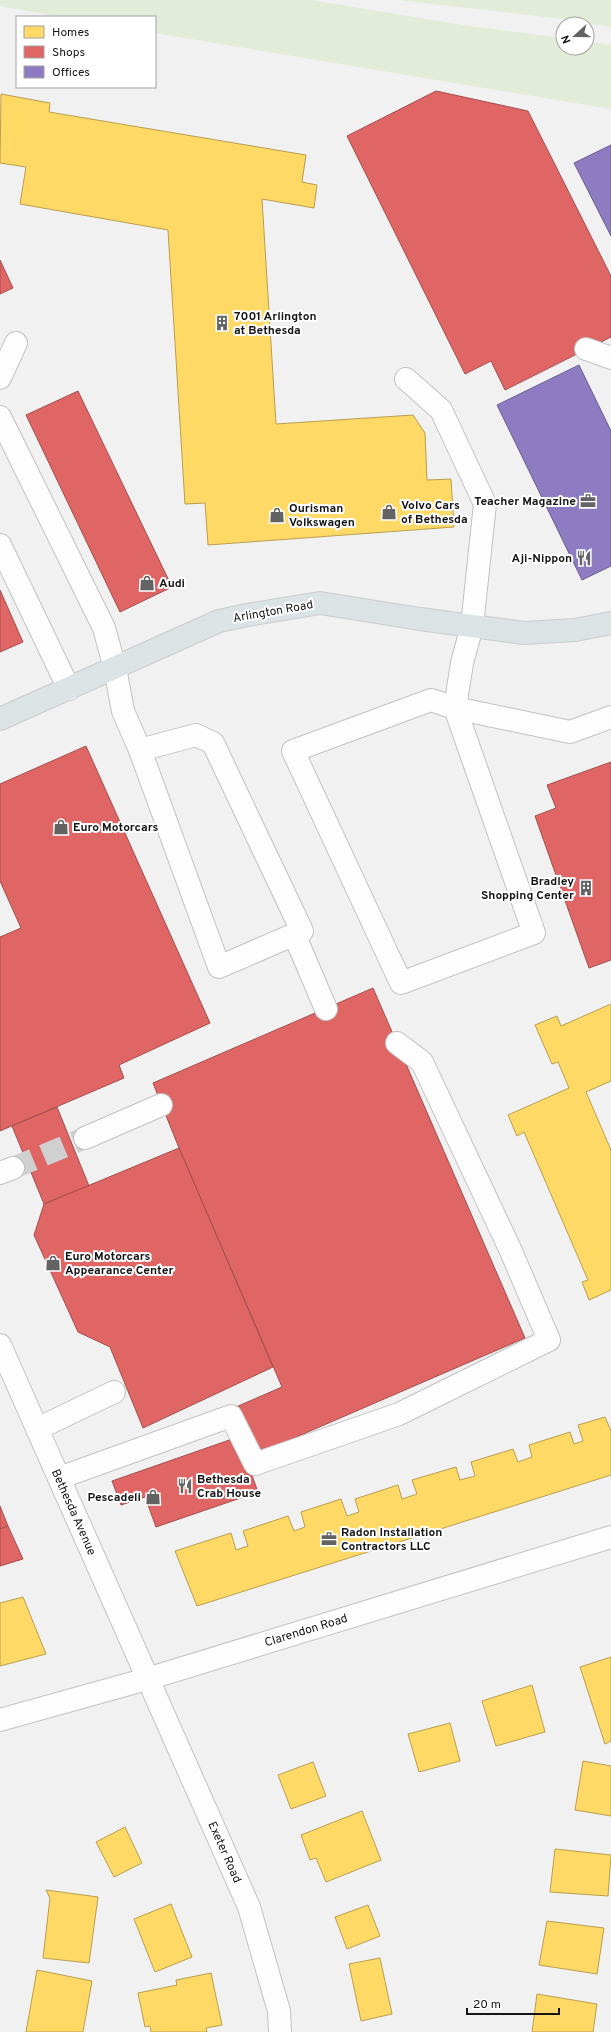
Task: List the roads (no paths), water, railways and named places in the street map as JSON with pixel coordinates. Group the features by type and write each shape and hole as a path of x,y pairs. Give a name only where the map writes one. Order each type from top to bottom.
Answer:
{"main road":[{"name":"Arlington Road","path":"0,719 219,621 320,603 524,633 575,630 611,623"}],"street":[{"path":"0,378 16,343"},
{"path":"586,349 611,358"},
{"path":"406,378 441,410 485,504 472,626 462,663 455,708 534,932 401,983 293,751 431,700 455,708 570,732 611,717"},
{"path":"0,416 104,628 115,668 123,711 140,750 219,967 302,931 213,742 196,735 140,750"},
{"path":"0,545 68,689"},
{"path":"294,934 326,1009"},
{"path":"59,1478 231,1416 255,1464 399,1414 549,1340 510,1249 438,1116 422,1062 396,1043"},
{"path":"85,1138 161,1105"},
{"name":"Bethesda Avenue","path":"0,1345 147,1679"},
{"path":"37,1429 114,1392"},
{"name":"Clarendon Road","path":"0,1720 147,1679 611,1537"},
{"name":"Exeter Road","path":"147,1679 250,1907 279,2010 280,2032"}],"tunnel":[{"path":"13,1168 85,1138"}],"place":[{"name":"7001 Arlington at Bethesda","path":"222,323"},
{"name":"Teacher Magazine","path":"588,501"},
{"name":"Volvo Cars of Bethesda","path":"389,512"},
{"name":"Ourisman Volkswagen","path":"277,515"},
{"name":"Aji-Nippon","path":"584,558"},
{"name":"Audi","path":"147,583"},
{"name":"Euro Motorcars","path":"61,827"},
{"name":"Bradley Shopping Center","path":"586,888"},
{"name":"Euro Motorcars Appearance Center","path":"53,1263"},
{"name":"Bethesda Crab House","path":"185,1486"},
{"name":"Pescadeli","path":"153,1497"},
{"name":"Radon Installation Contractors LLC","path":"329,1539"}]}
